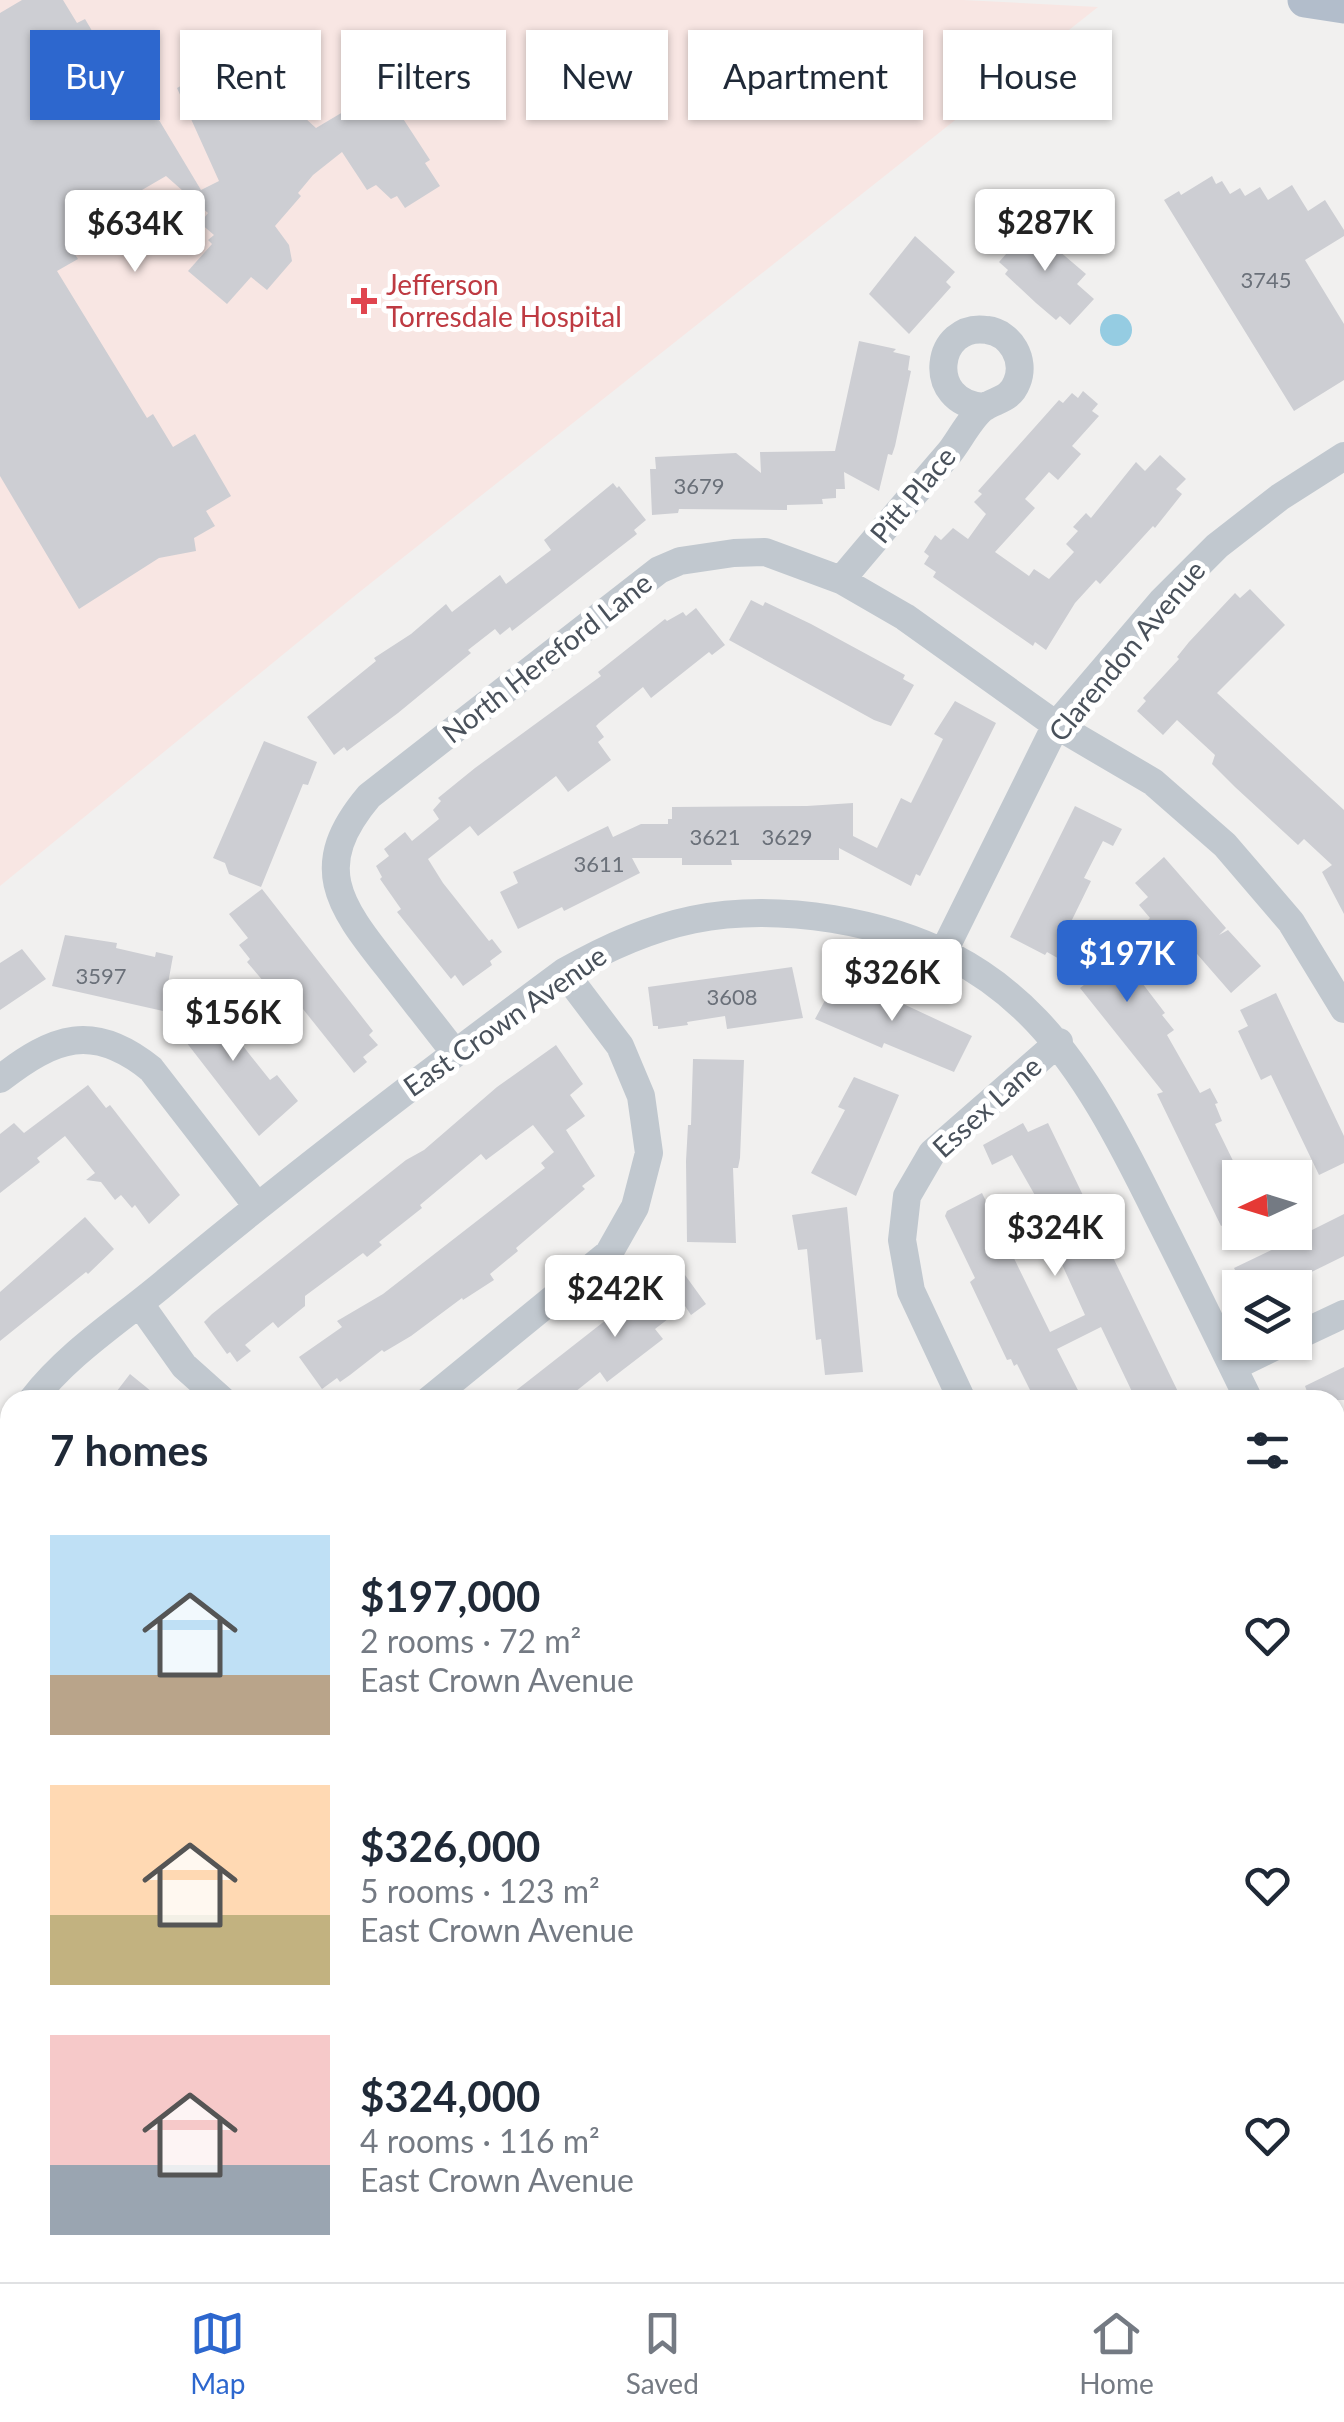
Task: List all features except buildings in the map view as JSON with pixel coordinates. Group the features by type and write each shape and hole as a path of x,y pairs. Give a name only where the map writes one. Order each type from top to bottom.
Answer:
{"main road":[{"path":"1305,0 1344,6"}],"street":[{"name":"Pitt Place","path":"840,580 984,407"},
{"name":"Clarendon Avenue","path":"944,950 1056,725 1161,602 1217,546 1280,497 1344,456"},
{"name":"North Hereford Lane","path":"455,1053 351,921 336,884 337,847 350,819 369,796 659,570 680,561 734,553 765,552 840,580 904,617 1056,725 1153,782 1225,845 1290,922 1344,1010"},
{"name":"East Crown Avenue","path":"40,1390 82,1346 140,1304 257,1206 564,972 615,943 670,924 735,913 802,914 870,926 944,950 1024,1008 1059,1042 1116,1130 1244,1390"},
{"path":"441,1390 610,1253 634,1207 649,1153 641,1096 620,1046 564,972"},
{"path":"0,1079 32,1054 63,1042 100,1040 130,1052 151,1069 257,1206"},
{"name":"Essex Lane","path":"957,1390 911,1291 902,1240 907,1196 932,1153 1059,1042"},
{"path":"140,1304 184,1366 211,1390"},
{"path":"1312,1329 1344,1314"},
{"path":"1233,1367 1247,1360"}],"shaded area":[{"name":"Jefferson Torresdale Hospital","path":"0,0 963,0 1098,7 1069,30 943,30 943,120 955,120 357,594 0,886"}],"water":[{"path":"1116,314 1127,319 1132,330 1127,341 1116,346 1105,341 1100,330 1105,319"}],"place":[{"name":"Jefferson Torresdale Hospital","path":"364,301"}]}
